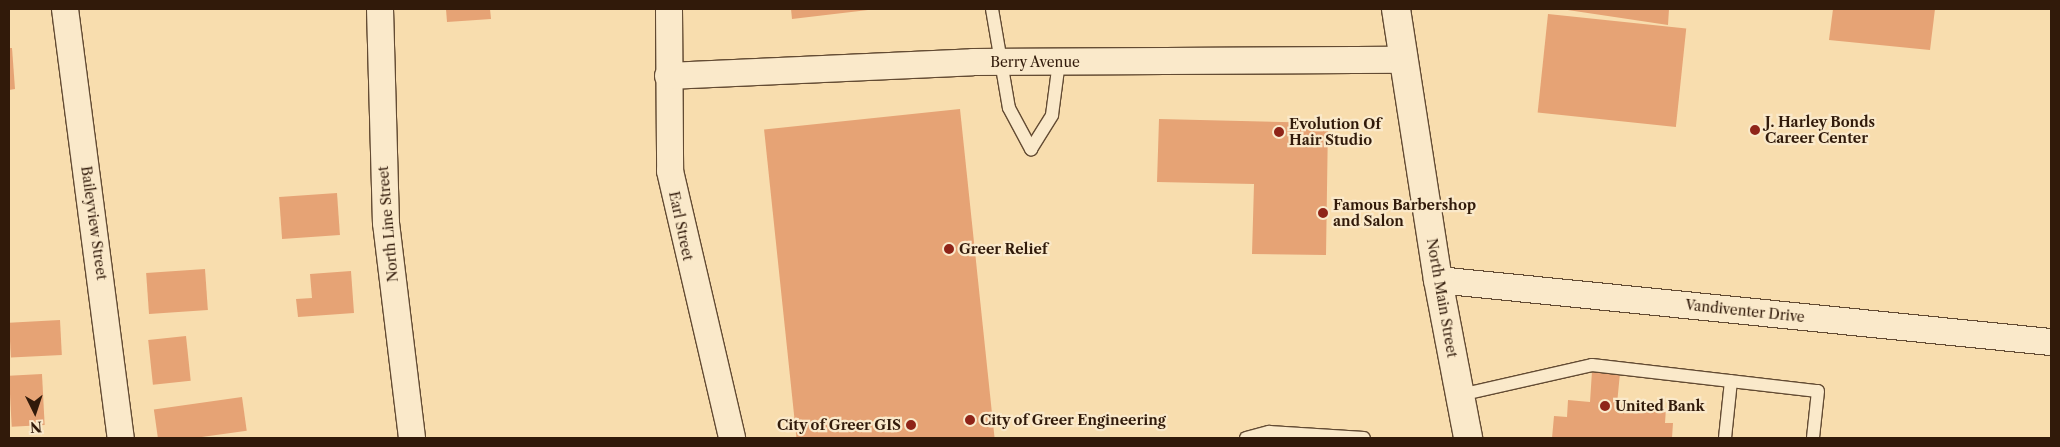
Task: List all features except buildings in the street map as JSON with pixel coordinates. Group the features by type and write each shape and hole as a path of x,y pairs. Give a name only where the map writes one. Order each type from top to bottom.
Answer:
{"main road":[{"name":"North Main Street","path":"1396,9 1438,280 1468,438"}],"street":[{"name":"Baileyview Street","path":"65,9 121,438"},
{"name":"North Line Street","path":"380,9 386,223 412,438"},
{"name":"Earl Street","path":"669,9 667,130 676,204 732,438"},
{"name":"Berry Avenue","path":"668,76 998,62 1404,60"},
{"name":"Vandiventer Drive","path":"1438,280 2051,342"}],"lane":[{"path":"992,9 998,62 1008,108 1031,149 1052,115 1058,62"},
{"path":"1460,395 1592,365 1818,391 1813,438"},
{"path":"1725,438 1731,381"},
{"path":"1246,438 1269,432 1364,437"}],"place":[{"name":"J. Harley Bonds Career Center","path":"1755,130"},
{"name":"Evolution Of Hair Studio","path":"1279,132"},
{"name":"Famous Barbershop and Salon","path":"1323,213"},
{"name":"Greer Relief","path":"949,249"},
{"name":"United Bank","path":"1605,406"},
{"name":"City of Greer Engineering","path":"970,420"},
{"name":"City of Greer GIS","path":"911,425"}]}
